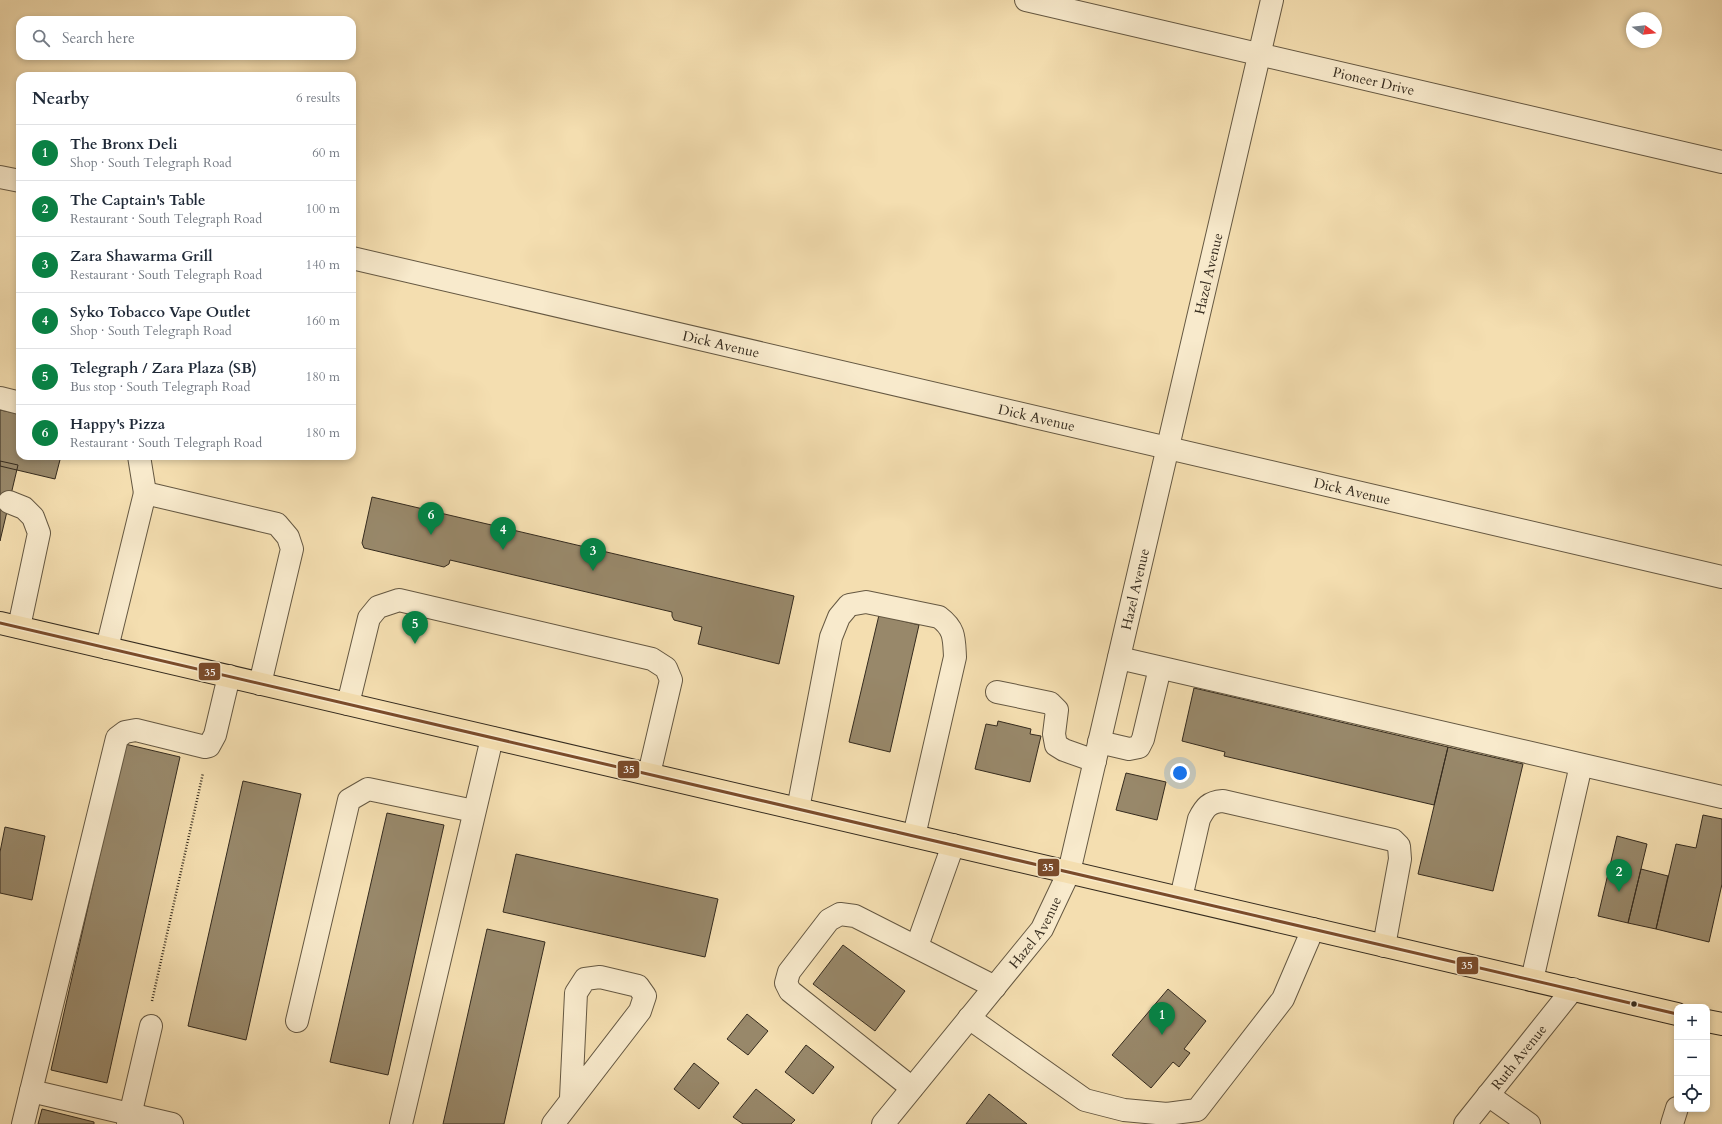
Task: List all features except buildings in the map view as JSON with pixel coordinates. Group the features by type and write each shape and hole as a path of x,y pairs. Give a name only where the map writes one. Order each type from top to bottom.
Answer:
{"highway":[{"path":"10,625 1674,1013"},
{"path":"1710,1022 1722,1024"}],"street":[{"name":"Pioneer Drive","path":"1026,0 1722,162"},
{"name":"Hazel Avenue","path":"883,1124 1042,929 1069,872 1272,0"},
{"path":"0,177 16,180"},
{"name":"Dick Avenue","path":"356,259 1722,577"},
{"path":"0,398 16,402"},
{"path":"107,648 145,493 140,460"},
{"path":"145,493 277,524 288,537 292,549 260,684"},
{"path":"9,502 24,508 33,517 39,533 10,625"},
{"path":"348,704 369,618 378,607 399,600 652,659 666,668 671,680 649,774"},
{"path":"798,809 831,638 839,617 849,605 866,602 939,617 948,623 954,635 955,657 914,836"},
{"path":"1119,658 1722,797"},
{"path":"997,692 1050,703 1057,710 1054,734 1056,745 1064,750 1097,751 1129,749 1138,747 1143,739 1160,668"},
{"path":"23,1124 117,738 125,732 136,730 205,747 209,746 215,735 229,676"},
{"path":"401,1124 492,738"},
{"path":"1532,980 1581,765"},
{"path":"297,1021 349,800 368,789 474,811"},
{"path":"1181,898 1199,819 1205,808 1212,802 1223,801 1393,840 1399,846 1400,859 1384,946"},
{"path":"917,946 953,845"},
{"path":"912,1088 790,991 786,983 789,972 829,920 840,914 855,916 995,986"},
{"path":"969,1018 1085,1100 1124,1110 1167,1114 1197,1110 1282,999 1313,929"},
{"path":"553,1124 571,1098 640,1010 645,996 638,986 600,977 585,979 576,993 571,1098"},
{"name":"Ruth Avenue","path":"1464,1124 1573,989"},
{"path":"129,1119 151,1026"},
{"path":"31,1091 129,1119 172,1124"},
{"path":"1488,1095 1529,1124"},
{"path":"1672,1124 1676,1112"}],"path":[{"path":"151,1026 150,1013 209,746"}],"transit line":[{"name":"35","path":"0,623 1674,1013"}],"place":[{"name":"Happy's Pizza","path":"431,535"},
{"name":"Syko Tobacco Vape Outlet","path":"503,550"},
{"name":"Zara Shawarma Grill","path":"593,571"},
{"name":"Telegraph / Zara Plaza (SB)","path":"415,644"},
{"name":"The Captain's Table","path":"1619,892"},
{"name":"The Bronx Deli","path":"1162,1035"}]}
